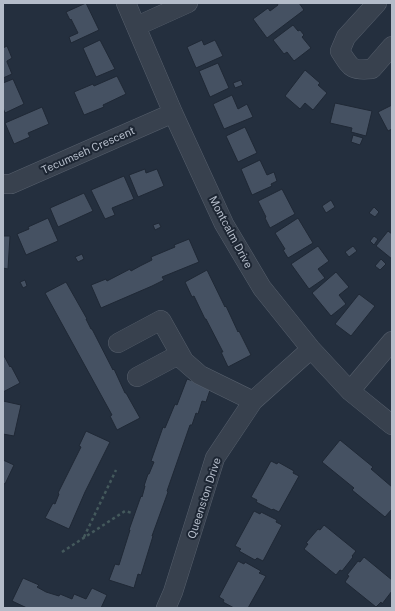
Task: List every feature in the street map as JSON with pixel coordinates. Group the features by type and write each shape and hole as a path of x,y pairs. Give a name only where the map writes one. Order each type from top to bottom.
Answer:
{"street":[{"name":"Montcalm Drive","path":"126,3 173,113 224,224 262,288 311,349 350,391 392,425"},
{"path":"137,26 188,3"},
{"path":"372,5 346,37 340,51 350,66 359,70 372,69 392,46"},
{"name":"Tecumseh Crescent","path":"3,184 11,184 173,113"},
{"path":"118,343 161,320 184,361 200,375 253,401"},
{"path":"350,391 392,341"},
{"name":"Queenston Drive","path":"166,608 174,592 215,458 253,401 311,349"},
{"path":"137,377 180,354"}],"path":[{"path":"84,538 116,470"},
{"path":"62,552 125,511 132,513"}],"building":[{"path":"86,3 99,30 71,43 69,37 78,33 66,12"},
{"path":"277,3 299,3 304,10 267,38 253,19 268,8 270,11 278,5"},
{"path":"293,25 304,35 302,37 311,48 294,61 287,52 284,54 273,40"},
{"path":"100,40 115,69 96,77 83,48"},
{"path":"202,40 204,45 215,40 223,56 196,68 187,47"},
{"path":"7,46 12,58 7,62 12,74 3,78 3,48"},
{"path":"218,63 229,88 210,97 199,71"},
{"path":"305,70 320,83 318,85 327,93 313,110 305,103 300,109 285,96"},
{"path":"117,76 126,94 103,105 104,107 84,115 74,92 93,84 94,86"},
{"path":"13,79 24,104 5,113 3,108 3,83"},
{"path":"241,80 243,85 235,88 233,83"},
{"path":"232,95 238,109 247,104 253,117 224,129 213,104"},
{"path":"335,103 372,111 366,136 351,132 352,128 330,123"},
{"path":"392,105 392,129 388,131 378,112"},
{"path":"42,107 49,124 28,133 30,137 14,144 5,123"},
{"path":"245,127 257,153 238,162 226,136"},
{"path":"353,135 363,138 360,145 351,142"},
{"path":"260,160 267,175 274,172 277,181 271,184 272,186 252,195 241,169"},
{"path":"145,169 146,173 157,169 164,186 138,197 129,175"},
{"path":"124,176 134,199 112,208 115,215 105,219 91,190"},
{"path":"282,189 295,214 270,228 258,201"},
{"path":"84,193 93,211 58,227 50,208"},
{"path":"331,200 335,207 326,213 322,206"},
{"path":"374,207 379,212 375,217 369,213"},
{"path":"48,218 58,241 26,255 17,234"},
{"path":"298,218 313,243 288,258 283,250 285,249 275,233"},
{"path":"159,223 161,227 155,230 153,225"},
{"path":"388,231 392,234 392,259 376,246"},
{"path":"3,236 10,236 8,269 3,268"},
{"path":"374,236 378,239 374,245 370,241"},
{"path":"189,239 199,262 162,277 164,280 101,308 91,285 106,279 107,281 130,269 131,271 152,260 151,257 175,247 174,245"},
{"path":"318,246 329,261 318,269 325,278 309,289 291,264"},
{"path":"353,246 357,251 349,257 345,252"},
{"path":"82,254 84,259 78,262 75,257"},
{"path":"381,259 386,264 380,270 375,266"},
{"path":"207,270 251,355 228,367 221,352 223,352 194,296 192,297 185,282"},
{"path":"336,272 349,287 339,295 346,304 331,316 312,293"},
{"path":"25,280 27,286 23,288 20,282"},
{"path":"66,282 113,370 114,369 125,393 140,418 117,430 110,416 112,415 45,293"},
{"path":"359,294 375,306 351,336 335,324"},
{"path":"3,354 20,383 3,392"},
{"path":"187,379 211,387 206,402 202,401 198,414 196,413 192,425 190,425 152,536 141,575 138,574 134,588 109,580 115,564 119,565 129,530 141,496 142,497 148,474 154,462 151,461 163,427 165,428 175,404 177,405"},
{"path":"3,401 21,405 14,436 3,434"},
{"path":"86,431 110,442 85,492 69,529 45,518 53,503 55,504 59,494 58,493 81,447 79,446"},
{"path":"340,440 373,467 371,469 392,487 392,509 385,517 352,490 354,488 322,462"},
{"path":"3,460 14,465 5,484 3,483"},
{"path":"271,461 277,464 278,462 294,471 293,473 299,476 279,512 256,502 257,500 251,497"},
{"path":"254,511 260,514 261,512 277,520 276,522 282,525 263,561 257,558 255,560 239,551 241,549 235,546"},
{"path":"324,525 356,551 342,571 340,570 336,575 304,549 308,544 306,543 318,529 320,530"},
{"path":"364,557 392,580 392,591 382,604 381,602 376,607 345,582 349,576 347,575 358,561 360,562"},
{"path":"238,561 244,564 245,562 261,571 259,573 266,576 248,608 234,608 223,602 224,600 219,597"},
{"path":"23,578 39,585 37,587 46,592 59,596 60,594 72,599 74,594 86,599 92,588 107,595 101,608 27,608 12,601"}]}
